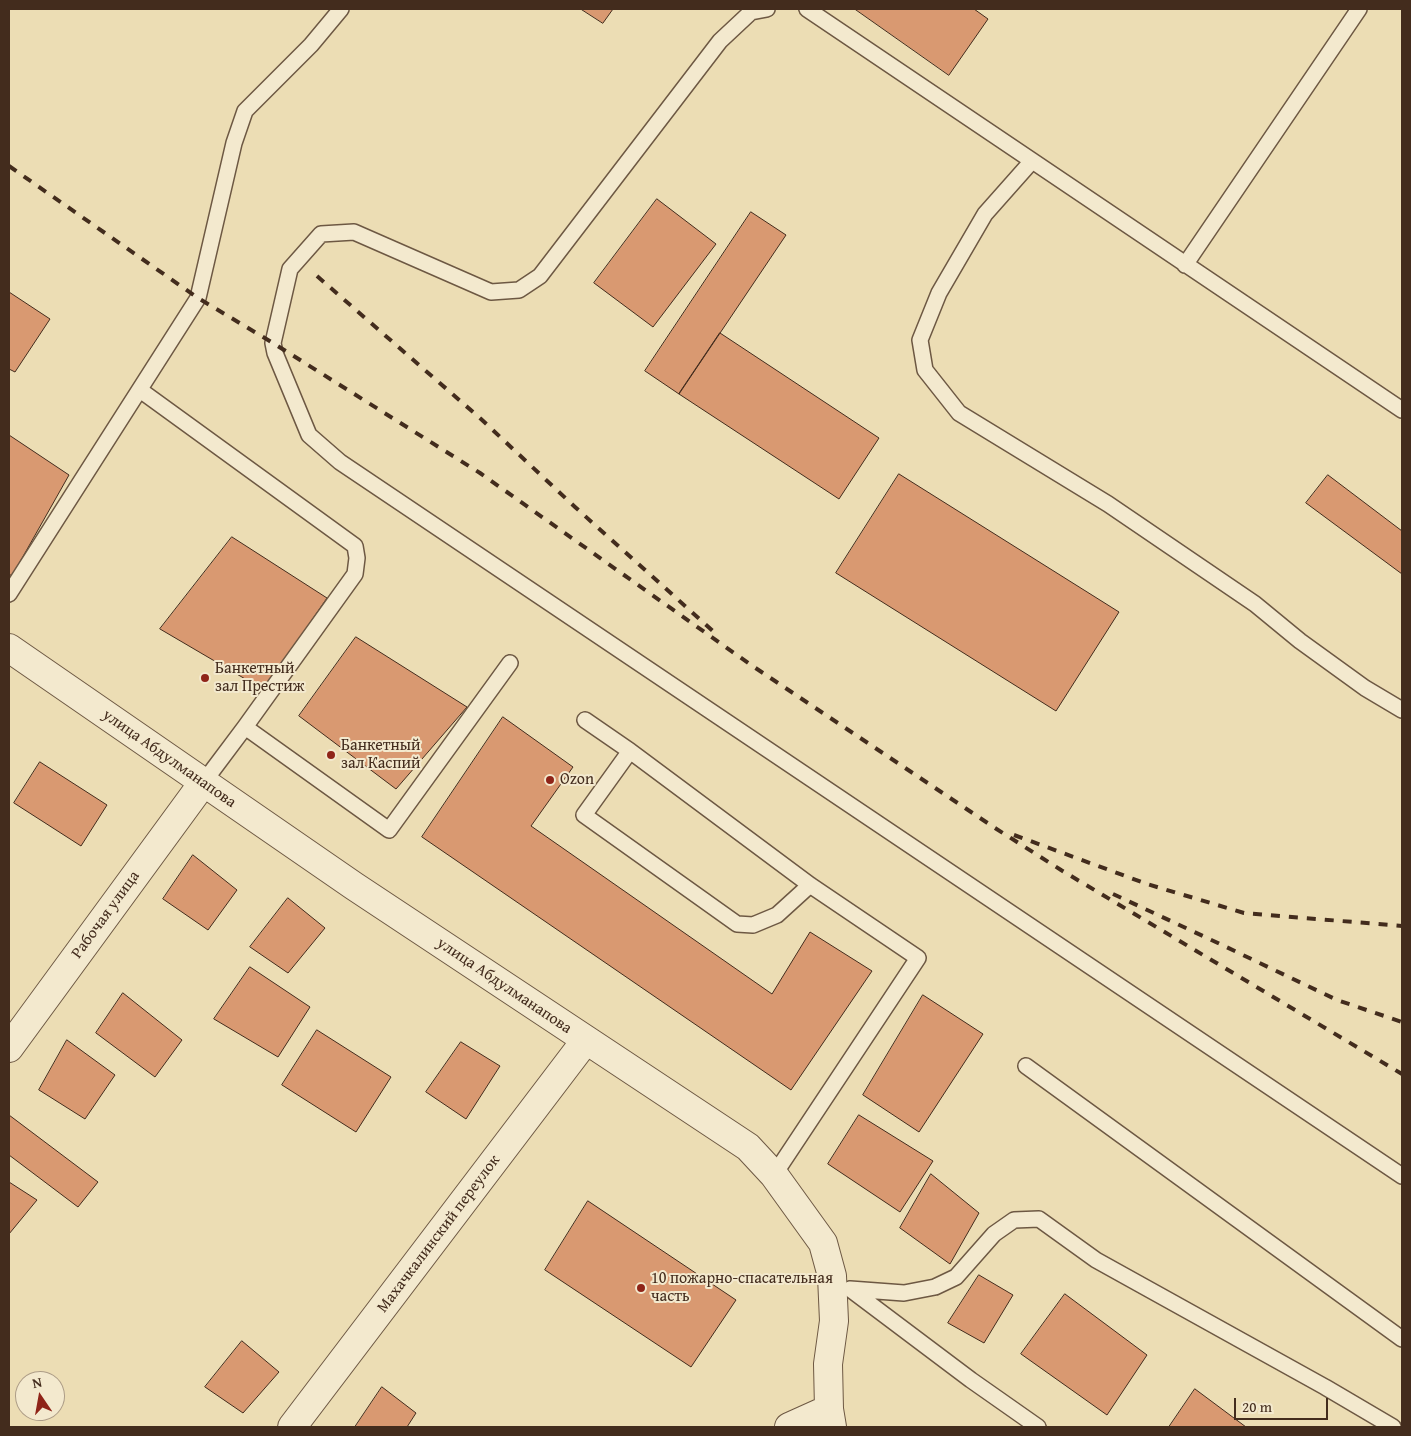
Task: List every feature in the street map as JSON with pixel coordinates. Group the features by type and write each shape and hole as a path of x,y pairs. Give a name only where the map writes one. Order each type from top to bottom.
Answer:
{"street":[{"name":"улица Абдулманапова","path":"9,648 354,886 748,1147 774,1175 823,1243 841,1282 828,1364 831,1418"},
{"name":"Рабочая улица","path":"9,1048 203,783"},
{"name":"Махачкалинский переулок","path":"292,1427 586,1040"},
{"path":"789,1427 831,1418"}],"lane":[{"path":"9,594 198,298 234,143 245,111 311,45 341,9"},
{"path":"767,9 751,12 720,41 540,276 519,290 491,292 354,232 321,234 290,269 273,343 308,435 340,462 1402,1176"},
{"path":"807,9 1402,410"},
{"path":"1185,265 1359,9"},
{"path":"1032,162 985,214 940,293 920,340 925,370 959,412 1108,504 1255,604 1365,688 1402,710"},
{"path":"140,390 355,546 357,558 355,574 203,783"},
{"path":"245,727 389,830 510,663"},
{"path":"586,720 810,885 918,958 774,1175"},
{"path":"630,751 584,815 737,924 753,926 777,915 810,885"},
{"path":"1026,1066 1402,1338"},
{"path":"841,1282 904,1293 934,1288 956,1277 994,1234 1014,1220 1039,1219 1096,1260 1393,1427"},
{"path":"841,1282 971,1380 1038,1427"}],"building":[{"path":"581,9 613,9 603,23"},
{"path":"855,9 974,9 988,19 949,75"},
{"path":"657,199 716,244 653,327 594,283"},
{"path":"751,212 786,235 679,394 645,371"},
{"path":"9,292 50,319 15,372 9,369"},
{"path":"720,333 879,438 839,499 679,394"},
{"path":"9,435 69,475 12,576 9,574"},
{"path":"899,474 1119,612 1056,711 836,573"},
{"path":"1328,475 1402,531 1402,574 1306,503"},
{"path":"232,537 327,598 264,690 160,629"},
{"path":"356,637 467,707 396,789 299,716"},
{"path":"503,717 573,767 531,826 772,994 810,932 872,971 791,1090 422,837"},
{"path":"40,762 107,805 81,846 14,803"},
{"path":"193,855 237,890 208,930 163,899"},
{"path":"288,898 325,928 288,973 250,947"},
{"path":"250,967 310,1007 278,1057 214,1019"},
{"path":"123,993 182,1040 155,1077 96,1033"},
{"path":"923,995 983,1034 919,1132 863,1095"},
{"path":"317,1030 391,1077 356,1132 282,1085"},
{"path":"67,1040 115,1075 85,1119 39,1090"},
{"path":"461,1042 500,1066 466,1119 426,1092"},
{"path":"9,1115 98,1182 78,1207 9,1155"},
{"path":"859,1115 933,1161 900,1212 828,1164"},
{"path":"931,1174 979,1213 950,1264 900,1228"},
{"path":"9,1182 37,1200 9,1234"},
{"path":"588,1201 736,1300 691,1367 545,1270"},
{"path":"979,1275 1013,1295 984,1343 948,1323"},
{"path":"1065,1294 1147,1355 1107,1415 1021,1354"},
{"path":"242,1341 279,1372 243,1413 205,1387"},
{"path":"382,1387 416,1413 407,1427 355,1427"},
{"path":"1195,1389 1246,1427 1169,1427"}],"railway":[{"path":"9,166 198,298 480,473 751,665 995,828 1061,870 1402,1074"},
{"path":"317,276 481,419 575,507 714,632"},
{"path":"1014,835 1147,884 1244,913 1402,926"},
{"path":"1113,894 1337,1000 1402,1022"}],"place":[{"name":"Банкетный зал Престиж","path":"205,678"},
{"name":"Банкетный зал Каспий","path":"331,755"},
{"name":"Ozon","path":"550,780"},
{"name":"10 пожарно-спасательная часть","path":"641,1288"}]}
